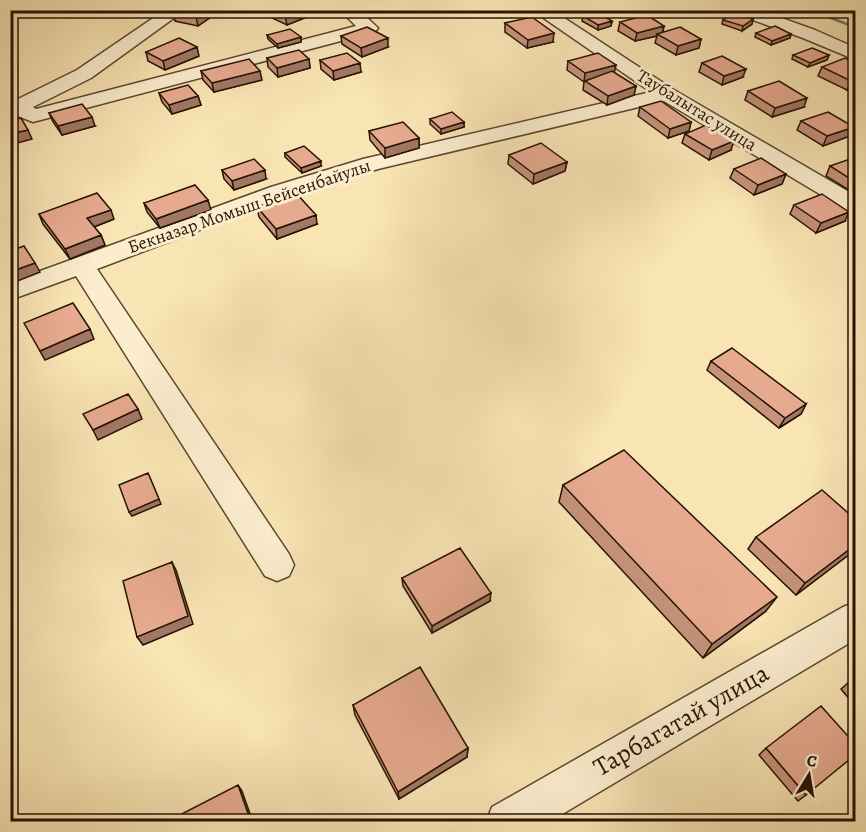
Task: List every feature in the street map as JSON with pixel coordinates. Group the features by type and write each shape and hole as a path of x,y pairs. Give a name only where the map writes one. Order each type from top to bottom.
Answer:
{"street":[{"path":"15,108 84,74 177,10"},
{"path":"15,108 33,116 369,28 348,10"},
{"name":"Таубалытас улица","path":"540,10 667,94 855,206"},
{"path":"742,10 809,34 855,55"},
{"name":"Бекназар Момыш Бейсенбайулы","path":"10,292 279,192 371,164 667,94"},
{"path":"81,264 277,565"},
{"name":"Тарбагатай улица","path":"507,822 855,619"}],"building":[{"path":"176,10 206,10 196,17 173,12"},
{"path":"274,10 301,10 285,16"},
{"path":"597,12 612,21 598,25 583,16"},
{"path":"733,13 753,19 743,26 723,20"},
{"path":"647,15 664,26 637,33 620,22"},
{"path":"532,17 554,33 528,40 505,23"},
{"path":"775,26 791,34 772,41 756,33"},
{"path":"367,27 388,38 361,48 341,36"},
{"path":"680,27 701,39 678,46 657,34"},
{"path":"290,29 301,37 277,44 267,35"},
{"path":"179,38 197,47 163,61 146,52"},
{"path":"812,48 829,55 810,63 793,55"},
{"path":"299,50 309,59 277,68 267,58"},
{"path":"347,53 360,63 333,71 320,60"},
{"path":"598,53 616,65 585,73 568,61"},
{"path":"722,56 746,69 724,76 702,63"},
{"path":"845,58 855,63 855,80 851,81 822,67"},
{"path":"249,59 260,71 212,83 201,71"},
{"path":"612,71 636,86 608,96 585,81"},
{"path":"779,81 807,98 775,108 748,91"},
{"path":"188,85 198,96 169,105 159,93"},
{"path":"661,101 691,122 670,129 640,107"},
{"path":"82,104 92,117 58,126 49,113"},
{"path":"452,112 464,122 441,129 430,119"},
{"path":"828,112 854,127 827,136 801,121"},
{"path":"21,118 28,130 10,134 10,121"},
{"path":"403,122 419,138 385,148 369,131"},
{"path":"706,125 734,141 712,150 685,134"},
{"path":"541,143 567,162 534,174 509,155"},
{"path":"304,146 321,161 301,168 285,153"},
{"path":"761,158 786,174 758,185 734,169"},
{"path":"254,159 265,170 232,181 222,170"},
{"path":"847,160 855,165 855,182 830,166"},
{"path":"195,185 208,200 156,219 144,203"},
{"path":"97,193 111,210 87,218 101,235 65,249 39,214"},
{"path":"296,193 316,215 276,229 257,207"},
{"path":"822,194 849,212 821,223 794,205"},
{"path":"24,246 35,263 10,272 10,251"},
{"path":"73,303 90,329 40,351 24,323"},
{"path":"732,348 806,404 785,418 711,361"},
{"path":"128,394 138,409 93,430 83,414"},
{"path":"624,450 777,597 712,644 563,485"},
{"path":"148,473 159,499 129,512 119,485"},
{"path":"822,490 855,519 855,545 805,583 756,537"},
{"path":"460,548 491,593 432,626 402,578"},
{"path":"172,562 188,616 137,637 123,581"},
{"path":"420,667 468,748 398,792 353,705"},
{"path":"855,678 855,690 849,682"},
{"path":"821,706 855,744 855,755 806,795 766,748"},
{"path":"238,785 251,822 170,822 170,820"}],"waterway":[{"path":"808,10 856,28"}]}
